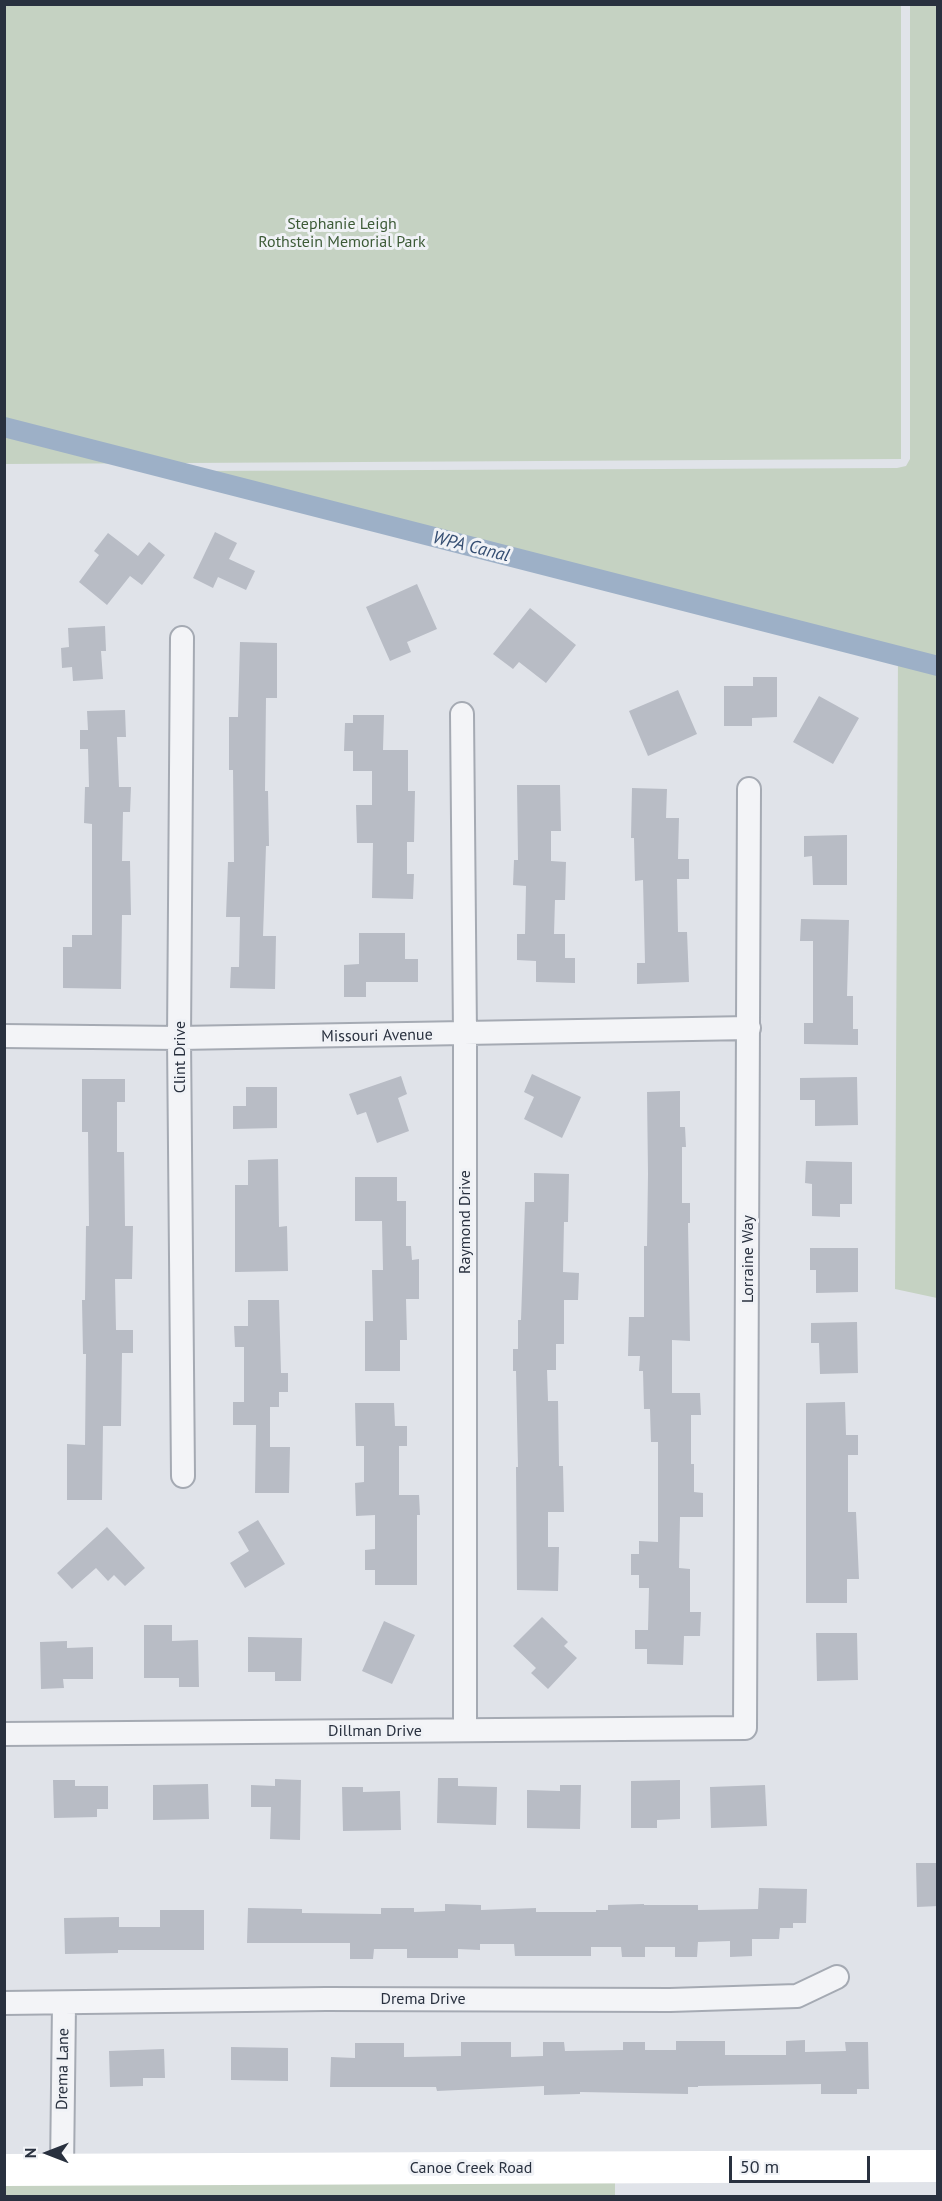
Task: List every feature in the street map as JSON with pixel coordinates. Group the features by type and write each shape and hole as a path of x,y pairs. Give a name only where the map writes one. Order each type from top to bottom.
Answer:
{"main road":[{"name":"Canoe Creek Road","path":"4,2169 938,2166"}],"street":[{"name":"Clint Drive","path":"182,638 179,1038 183,1476"},
{"name":"Raymond Drive","path":"462,714 465,1035 465,1730"},
{"name":"Lorraine Way","path":"745,1728 749,789"},
{"name":"Missouri Avenue","path":"4,1036 179,1038 465,1035 749,1028"},
{"name":"Dillman Drive","path":"4,1734 745,1728"},
{"name":"Drema Drive","path":"4,2003 326,1999 693,2000 797,1996 837,1977"},
{"name":"Drema Lane","path":"62,2170 64,2004"}],"green space":[{"name":"Stephanie Leigh Rothstein Memorial Park","path":"4,5 901,5 901,459 5,464"},
{"path":"910,5 938,5 937,1298 895,1289 898,653 194,471 897,468 906,466 910,459"},
{"path":"615,2178 615,2196 5,2196 5,2179"}],"building":[{"path":"215,532 237,543 229,559 255,571 246,590 218,577 213,588 193,578"},
{"path":"108,533 138,556 149,542 165,555 142,585 130,576 107,605 79,582 99,555 94,551"},
{"path":"417,584 437,629 407,642 411,652 390,661 366,607"},
{"path":"530,608 576,645 546,683 519,662 513,669 493,654"},
{"path":"105,626 106,651 101,651 103,679 73,681 72,667 62,668 61,648 69,647 68,628"},
{"path":"240,642 277,643 277,698 266,698 265,791 268,791 269,846 266,846 263,936 276,936 275,989 230,988 231,967 239,967 240,917 226,917 228,862 234,862 233,770 229,770 229,717 238,717"},
{"path":"753,677 777,677 777,717 752,718 752,726 724,726 724,686 753,686"},
{"path":"678,690 697,734 648,756 629,711"},
{"path":"819,696 859,718 833,764 793,742"},
{"path":"125,710 126,737 117,737 119,787 131,787 130,812 123,812 122,861 130,861 131,915 122,915 121,989 63,988 63,947 72,947 72,935 92,935 92,824 84,823 85,787 89,787 88,749 80,749 80,730 88,730 87,711"},
{"path":"353,715 384,715 383,750 408,750 408,791 415,791 414,842 407,842 407,874 414,874 413,899 372,898 373,843 357,843 356,805 372,805 372,771 353,771 353,751 344,751 345,723 353,723"},
{"path":"517,785 560,785 561,831 551,831 551,861 566,862 565,900 555,900 554,934 565,934 565,958 575,958 575,983 536,982 536,961 517,960 517,934 525,934 526,886 513,885 514,860 518,860"},
{"path":"632,788 667,789 666,818 679,818 678,859 689,859 689,879 677,879 678,932 687,932 689,982 637,984 637,963 645,963 643,880 635,881 634,838 631,838"},
{"path":"847,835 847,885 813,885 812,856 804,857 804,836"},
{"path":"801,919 849,920 847,996 853,996 853,1029 858,1029 858,1045 804,1044 804,1023 813,1023 813,941 800,941"},
{"path":"359,933 405,933 405,959 418,959 418,982 366,982 366,997 344,997 344,965 359,964"},
{"path":"532,1074 581,1097 562,1138 524,1119 534,1097 524,1092"},
{"path":"401,1076 407,1094 398,1098 409,1131 377,1143 366,1112 357,1115 349,1094"},
{"path":"857,1077 858,1125 815,1126 815,1100 800,1100 800,1078"},
{"path":"82,1079 125,1079 125,1102 117,1102 117,1152 124,1152 125,1226 133,1226 132,1279 115,1279 116,1330 133,1330 133,1353 122,1353 121,1426 103,1426 102,1500 67,1500 67,1444 85,1445 86,1354 83,1354 82,1300 85,1300 86,1226 89,1226 88,1132 82,1132"},
{"path":"246,1087 277,1087 277,1128 233,1129 233,1106 246,1106"},
{"path":"680,1091 680,1127 685,1127 686,1147 682,1147 682,1203 690,1203 690,1223 688,1223 690,1341 672,1340 672,1393 700,1393 701,1415 691,1415 691,1464 694,1464 694,1492 703,1493 703,1517 680,1517 679,1568 690,1569 690,1612 701,1612 700,1636 684,1636 683,1665 647,1664 647,1649 635,1649 635,1630 648,1630 649,1588 639,1588 639,1575 631,1575 631,1554 639,1554 639,1541 658,1542 658,1442 651,1442 650,1409 644,1409 643,1371 639,1371 640,1356 628,1356 629,1317 644,1317 644,1246 647,1246 648,1174 647,1092"},
{"path":"278,1159 279,1227 287,1226 288,1271 235,1272 235,1185 248,1185 248,1160"},
{"path":"806,1161 852,1162 852,1204 840,1204 840,1217 812,1216 812,1184 805,1183"},
{"path":"534,1173 569,1174 568,1222 564,1222 563,1272 579,1273 578,1300 564,1300 564,1344 556,1344 556,1370 547,1370 548,1401 558,1401 559,1466 563,1466 564,1512 548,1512 548,1547 559,1547 558,1591 517,1590 516,1467 518,1467 516,1371 513,1371 513,1349 518,1349 518,1320 521,1320 525,1202 534,1202"},
{"path":"355,1177 397,1177 397,1201 406,1201 406,1246 411,1246 412,1260 419,1259 419,1299 406,1299 407,1340 400,1340 400,1371 365,1371 365,1321 373,1321 372,1270 383,1270 382,1221 355,1221"},
{"path":"810,1248 858,1248 858,1292 816,1293 816,1270 810,1270"},
{"path":"248,1300 279,1300 281,1373 288,1373 288,1392 279,1392 279,1407 270,1407 270,1447 290,1447 289,1493 255,1493 256,1425 233,1425 233,1402 244,1402 244,1347 235,1347 234,1326 248,1326"},
{"path":"857,1322 858,1373 820,1374 819,1343 811,1343 811,1323"},
{"path":"845,1402 846,1435 858,1435 858,1455 848,1455 848,1512 856,1512 859,1579 847,1579 847,1603 806,1603 806,1403"},
{"path":"355,1403 394,1403 395,1426 407,1426 407,1446 399,1446 399,1495 419,1495 417,1585 375,1585 375,1570 365,1570 365,1550 375,1549 375,1515 356,1516 355,1483 364,1482 364,1446 356,1446"},
{"path":"258,1520 285,1564 245,1588 230,1563 249,1551 238,1532"},
{"path":"107,1527 145,1568 125,1586 114,1575 108,1581 96,1568 72,1589 57,1573"},
{"path":"542,1617 568,1642 564,1646 577,1658 548,1689 531,1673 536,1668 513,1646"},
{"path":"384,1621 415,1635 392,1684 362,1671"},
{"path":"144,1625 172,1625 172,1641 198,1640 199,1687 179,1687 179,1678 144,1678"},
{"path":"816,1633 857,1633 858,1680 817,1681"},
{"path":"248,1637 302,1638 301,1681 275,1681 275,1672 248,1672"},
{"path":"67,1641 67,1648 93,1647 93,1679 63,1679 64,1688 41,1689 40,1642"},
{"path":"438,1778 458,1778 458,1786 497,1787 496,1825 437,1823"},
{"path":"275,1779 301,1780 300,1840 270,1839 271,1807 251,1807 251,1785 275,1786"},
{"path":"53,1780 75,1780 75,1786 108,1786 108,1809 97,1809 97,1817 54,1818"},
{"path":"680,1780 680,1819 657,1820 657,1828 631,1828 631,1781"},
{"path":"208,1784 209,1819 153,1820 153,1785"},
{"path":"560,1785 581,1785 580,1829 527,1828 527,1790 560,1791"},
{"path":"765,1785 767,1826 711,1828 710,1787"},
{"path":"342,1787 363,1787 363,1792 400,1791 401,1830 343,1831"},
{"path":"916,1863 938,1863 938,1906 917,1907"},
{"path":"759,1888 807,1889 806,1923 793,1923 793,1928 780,1928 779,1939 752,1939 752,1956 730,1957 730,1941 698,1942 697,1957 675,1957 675,1947 645,1947 645,1957 622,1957 621,1947 591,1947 591,1956 515,1956 514,1944 480,1944 480,1950 458,1949 458,1958 407,1958 407,1949 374,1949 373,1959 350,1959 350,1943 247,1943 248,1908 302,1909 302,1913 381,1914 381,1908 414,1908 414,1912 445,1911 445,1904 481,1905 481,1910 536,1908 536,1912 596,1912 596,1910 608,1910 608,1905 644,1904 698,1905 698,1910 758,1909"},
{"path":"160,1910 204,1910 204,1950 118,1950 118,1953 65,1954 64,1918 119,1917 119,1927 160,1927"},
{"path":"805,2040 805,2052 846,2051 845,2042 868,2042 869,2089 857,2089 857,2094 821,2094 821,2084 698,2086 688,2087 688,2094 580,2092 580,2094 544,2095 544,2086 437,2091 436,2087 330,2087 331,2057 355,2058 355,2043 404,2043 404,2057 461,2056 461,2042 511,2042 511,2057 543,2056 543,2042 564,2042 565,2051 623,2050 623,2042 645,2042 645,2050 676,2050 676,2041 725,2041 725,2055 786,2055 786,2041"},
{"path":"231,2047 288,2048 288,2081 231,2080"},
{"path":"164,2049 165,2078 143,2078 143,2086 110,2087 109,2051"}],"waterway":[{"name":"WPA Canal","path":"4,427 938,666"}]}
